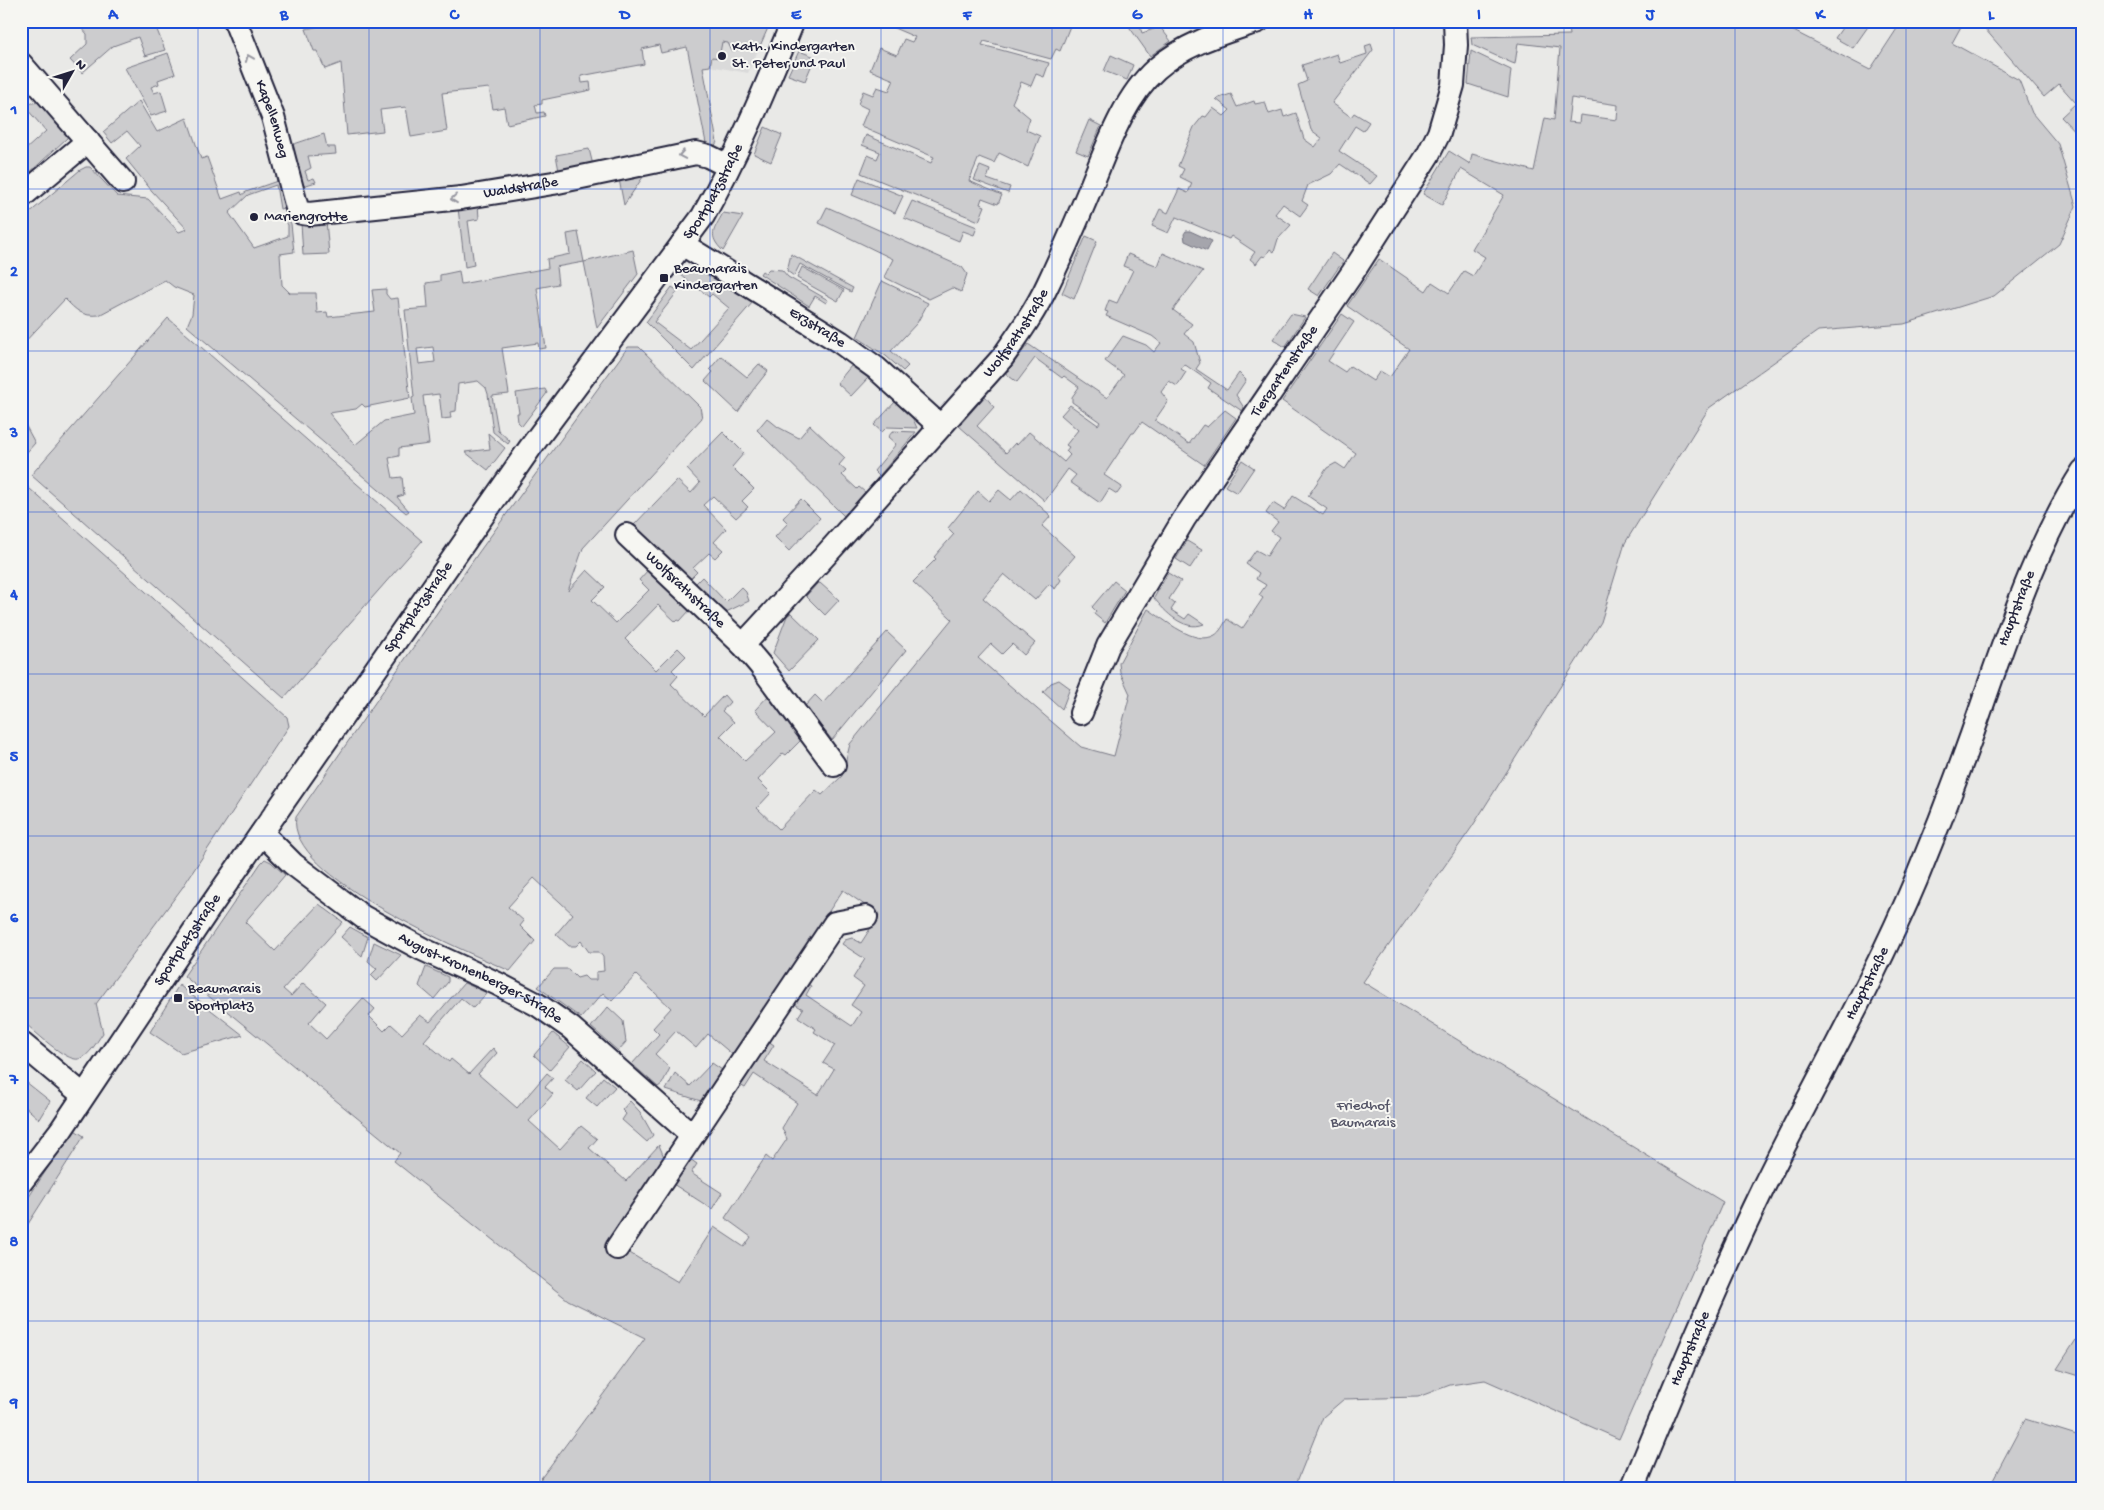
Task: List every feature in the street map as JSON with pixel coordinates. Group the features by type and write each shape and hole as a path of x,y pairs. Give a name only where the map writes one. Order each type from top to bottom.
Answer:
{"street":[{"name":"Kapellenweg","path":"235,21 273,117 297,208 302,213 308,214"},
{"name":"Sportplatzstraße","path":"21,1182 45,1153 262,832 530,448 703,216 771,75 793,21"},
{"name":"Wolfsrathstraße","path":"743,645 1002,358 1026,324 1048,285 1126,108 1143,83 1156,69 1178,52 1205,38 1258,21"},
{"name":"Tiergartenstraße","path":"1081,713 1108,646 1179,527 1353,272 1428,155 1439,133 1453,85 1456,45 1455,21"},
{"path":"21,64 123,182"},
{"path":"21,197 88,141"},
{"name":"Waldstraße","path":"308,214 460,198 553,183 696,153 708,156 728,166"},
{"name":"Erzstraße","path":"682,244 840,342 876,368 940,426"},
{"name":"Hauptstraße","path":"1632,1489 1673,1388 1737,1242 1915,882 1946,804 2018,604 2048,536 2083,471"},
{"name":"Wolfsrathstraße","path":"626,535 743,645 834,765"},
{"name":"August-Kronenberger-Straße","path":"262,832 293,864 363,917 422,950 498,984 545,1009 571,1028 692,1135"},
{"path":"617,1248 835,923 866,917"},
{"path":"21,1043 83,1095"}],"shaded area":[{"name":"Kath. Kindergarten St. Peter und Paul","path":"682,21 771,21 748,73 710,66 703,67"},
{"path":"1186,231 1212,241 1207,251 1185,241 1184,234"}],"green space":[{"path":"76,21 159,21 162,28 157,30 165,50 145,56 138,37 113,46 82,73 70,60 87,44 87,34"},
{"path":"324,21 431,21 432,26 449,23 449,21 771,21 760,46 756,44 741,46 740,49 732,51 728,43 722,42 719,58 712,57 710,66 703,67 717,142 714,147 706,143 687,47 661,53 659,45 642,49 644,64 581,76 582,83 590,82 591,90 542,100 542,104 535,105 537,113 544,112 545,116 507,124 504,107 493,109 489,88 442,93 447,131 411,137 406,107 380,110 383,131 347,135 341,63 325,69 317,51 314,51 306,29 324,25"},
{"path":"889,21 1072,21 1060,51 1056,49 1051,59 984,41 982,45 1049,63 1044,77 1036,74 1031,86 1021,82 1012,103 1030,118 1026,130 1040,136 1028,167 999,153 994,163 979,157 969,181 1002,195 998,204 982,198 980,204 985,206 979,221 861,173 868,155 877,159 880,152 862,145 866,135 931,163 934,157 861,126 868,109 858,104 863,91 873,95 877,87 889,91 894,80 870,70 879,48 897,55 904,39 912,42 915,37 887,25"},
{"path":"1125,21 1138,21 1142,33 1160,27 1171,41 1150,56"},
{"name":"Friedhof Baumarais","path":"1568,21 1774,21 1870,70 1902,21 1964,21 1952,43 2019,80 2032,113 2058,144 2076,206 2059,244 1994,296 1904,324 1818,331 1709,408 1625,543 1601,622 1472,827 1363,982 1723,1202 1619,1439 1485,1380 1450,1385 1418,1397 1344,1399 1323,1417 1294,1489 533,1489 645,1338 568,1300 394,1161 400,1153 184,976 265,859 285,875 245,922 275,951 319,904 343,922 283,989 291,996 303,983 326,1003 309,1023 326,1039 363,998 375,1009 369,1016 384,1031 391,1024 402,1034 420,1015 430,1022 464,983 487,993 473,1008 461,998 424,1041 449,1062 451,1059 469,1074 493,1048 497,1053 478,1074 517,1108 547,1073 553,1078 545,1087 553,1094 529,1121 560,1149 581,1126 597,1139 589,1148 626,1181 659,1145 664,1157 607,1242 627,1254 628,1252 678,1282 714,1227 744,1247 751,1237 725,1218 766,1156 772,1161 787,1139 782,1128 797,1103 754,1074 745,1088 740,1085 768,1041 774,1045 764,1061 818,1095 834,1069 823,1063 835,1045 814,1032 816,1029 798,1017 803,1009 793,1003 806,983 811,986 806,995 852,1026 861,1012 851,1005 864,986 853,978 865,959 842,944 845,940 852,938 861,943 879,915 843,890 733,1055 708,1034 696,1048 676,1031 655,1054 670,1068 662,1084 658,1087 632,1064 659,1034 653,1028 671,1008 636,975 612,1001 603,993 581,1018 538,987 554,969 568,969 577,978 584,976 588,980 596,980 596,972 604,971 603,957 599,952 589,952 581,941 576,946 569,946 556,934 573,914 534,878 508,907 524,921 520,926 535,941 510,971 456,947 382,909 347,886 318,863 300,840 296,817 479,552 628,347 639,347 700,407 702,418 583,548 568,591 587,570 605,587 592,600 616,623 649,590 639,580 648,570 690,610 680,621 676,622 658,605 625,639 656,670 678,648 686,656 672,670 678,676 671,684 704,716 724,695 730,702 722,711 734,722 720,736 745,761 776,732 755,710 769,695 801,740 786,755 783,753 758,780 771,793 757,808 779,829 816,790 822,795 842,776 850,744 952,619 913,582 936,559 934,557 954,534 948,528 978,491 989,501 999,490 1011,500 1021,489 1051,516 1042,526 1075,556 1058,576 1061,580 1055,589 1049,584 1035,600 1004,574 983,598 1035,643 1024,655 1012,644 1002,654 991,644 978,658 1081,747 1114,756 1130,694 1120,672 1119,663 1148,609 1171,625 1189,635 1198,637 1207,638 1215,635 1227,619 1242,629 1263,598 1259,595 1266,585 1256,579 1259,573 1246,564 1256,550 1267,556 1279,537 1271,531 1278,522 1266,513 1273,503 1284,510 1293,496 1323,515 1327,509 1308,496 1327,468 1336,463 1345,469 1356,453 1282,401 1342,314 1354,322 1328,361 1345,372 1350,366 1373,381 1380,371 1390,377 1409,349 1347,306 1379,259 1426,291 1432,282 1449,293 1464,271 1473,276 1485,257 1472,249 1504,195 1461,169 1442,205 1423,194 1449,151 1470,164 1472,154 1534,171 1545,118 1554,120 1560,48 1518,43 1515,64 1472,45 1471,37 1570,35","holes":["1571,98 1618,105 1617,120 1580,115 1579,123 1568,122"]},
{"path":"1847,21 1872,21 1853,48 1835,38"},
{"path":"1978,21 2083,21 2083,140 2061,117 2076,103 2059,84 2044,97"},
{"path":"1371,44 1373,50 1332,103 1351,117 1354,113 1369,122 1363,131 1355,126 1339,151 1377,176 1370,184 1340,164 1331,174 1308,185 1302,201 1308,205 1300,216 1283,204 1275,214 1291,225 1278,239 1274,252 1270,249 1265,257 1262,256 1256,264 1250,259 1255,252 1231,236 1229,239 1176,217 1168,233 1152,226 1160,209 1168,213 1179,189 1188,193 1192,183 1180,177 1184,169 1178,166 1194,127 1213,108 1224,116 1230,110 1216,99 1231,94 1237,107 1254,101 1255,104 1265,102 1269,114 1282,110 1284,117 1296,113 1304,139 1315,147 1322,138 1311,130 1298,85 1307,81 1302,65 1337,54 1340,63 1367,54 1365,46"},
{"path":"799,51 815,57 805,81 788,75"},
{"path":"1471,51 1511,70 1508,97 1468,84"},
{"path":"168,53 175,74 158,80 159,84 151,87 154,93 161,91 167,111 151,116 125,68"},
{"path":"1111,55 1133,65 1127,80 1104,71"},
{"path":"139,101 157,132 187,118 201,159 207,157 222,199 241,192 242,195 280,180 284,208 280,209 276,185 248,195 229,213 254,248 288,236 288,225 283,217 287,215 291,224 294,252 280,254 282,285 290,293 316,293 317,313 327,312 328,317 375,312 372,290 386,289 386,294 390,299 398,298 410,398 365,407 362,404 356,409 329,413 355,445 384,421 414,415 412,398 414,397 405,310 428,308 426,283 440,281 440,275 459,271 461,284 548,268 547,259 570,254 567,234 578,232 584,262 556,267 558,284 537,288 546,348 539,349 538,343 502,348 509,394 492,396 498,430 510,441 508,444 493,432 488,394 486,388 478,381 458,384 456,411 450,412 451,418 442,419 439,394 423,396 429,444 399,448 399,456 389,458 393,478 402,477 404,495 397,497 409,511 406,513 187,326 192,314 194,295 174,287 165,280 99,315 84,314 65,299 21,346 21,220 80,170 90,167 117,196 148,199 179,232 187,229 126,159 140,146 127,131 112,143 103,132","holes":["433,347 435,362 419,364 417,349"]},
{"path":"41,102 67,134 67,138 26,176 21,177 21,149 24,151 46,131 27,109 21,114 21,107 24,104"},
{"path":"1089,120 1101,126 1088,156 1076,151"},
{"path":"765,127 782,135 771,162 754,154"},
{"path":"324,134 327,147 335,147 336,154 308,156 311,168 305,171 308,180 314,178 316,182 303,186 291,145"},
{"path":"589,149 593,165 559,171 556,155"},
{"path":"980,166 990,170 987,179 1010,187 1008,193 974,180"},
{"path":"645,174 624,205 619,179"},
{"path":"859,178 903,196 895,213 852,195"},
{"path":"912,201 977,227 974,235 963,231 959,241 904,218"},
{"path":"478,204 479,219 468,221 474,265 465,267 458,208"},
{"path":"827,207 962,267 967,274 961,292 952,288 929,299 884,277 893,259 819,223"},
{"path":"723,213 743,216 723,251 715,241 714,232"},
{"path":"326,221 329,254 303,255 301,223"},
{"path":"1086,236 1097,241 1074,299 1062,293"},
{"path":"633,250 638,274 597,328 584,262"},
{"path":"1163,253 1203,271 1173,310 1192,324 1184,334 1194,342 1200,363 1196,369 1227,390 1239,373 1246,380 1236,395 1244,408 1242,411 1208,388 1211,383 1184,364 1181,369 1186,372 1177,386 1169,381 1161,392 1168,401 1155,420 1189,444 1203,425 1207,427 1225,410 1236,418 1204,465 1142,422 1132,433 1104,475 1122,487 1117,494 1109,489 1100,503 1070,482 1076,475 1068,469 1045,501 959,426 985,396 994,407 977,426 1006,453 1015,443 1017,445 1029,432 1064,462 1070,455 1066,451 1069,447 1066,445 1078,430 1061,415 1070,405 1098,425 1100,422 1072,402 1072,397 1079,387 1064,376 1062,378 1035,358 1017,382 1006,374 1028,344 1107,398 1124,375 1105,361 1123,336 1146,345 1154,352 1161,343 1152,336 1106,316 1108,312 1105,311 1109,300 1117,303 1133,270 1123,266 1128,254 1158,266"},
{"path":"1332,253 1343,261 1319,296 1308,289"},
{"path":"791,254 853,288 851,292 800,264 794,276 787,271"},
{"path":"802,267 844,290 838,301 797,278"},
{"path":"698,268 753,302 694,370 646,322 672,287 678,291 654,322 691,350 729,308 712,294 709,297 681,275 689,269"},
{"path":"769,269 782,270 788,277 828,300 826,303 815,296 809,306 760,274 762,271 765,273"},
{"path":"882,281 928,303 917,323 891,351 908,366 903,371 886,356 857,337"},
{"path":"1291,314 1305,317 1285,347 1273,339"},
{"path":"168,318 422,541 284,698 31,475"},
{"path":"721,356 747,377 759,364 768,371 738,412 705,381 713,372 710,369"},
{"path":"851,366 868,378 851,396 837,383"},
{"path":"545,389 547,393 522,426 518,422 517,413 519,413 516,393"},
{"path":"895,402 913,419 917,428 887,427 882,432 874,425"},
{"path":"21,417 35,443 21,459"},
{"path":"767,418 778,427 799,438 810,425 845,458 839,465 846,471 842,475 857,489 859,487 865,492 844,516 757,430"},
{"path":"893,431 916,432 879,476 874,471 896,444 888,437"},
{"path":"723,432 744,453 732,467 754,489 742,501 748,507 736,518 713,496 703,505 726,529 714,542 723,550 715,558 709,553 693,568 697,572 689,580 633,526 677,480 691,493 700,483 687,469"},
{"path":"488,433 505,448 488,470 465,452 490,449"},
{"path":"1242,460 1254,468 1237,493 1225,486"},
{"path":"21,481 287,717 289,726 182,888 96,1004 103,1033 90,1052 79,1059 73,1059 49,1044 21,1020"},
{"path":"801,499 820,518 789,551 775,537 788,523 783,518"},
{"path":"1187,541 1202,550 1190,568 1176,559"},
{"path":"1168,573 1181,581 1169,599 1175,604 1171,610 1185,619 1189,614 1204,624 1197,626 1182,623 1169,614 1154,598"},
{"path":"702,577 726,602 741,587 746,592 749,601 724,613 696,588 696,583"},
{"path":"1114,581 1125,590 1105,623 1094,614 1096,611 1092,607"},
{"path":"820,583 839,600 825,615 806,596"},
{"path":"791,613 819,640 789,671 773,653 787,616"},
{"path":"887,632 906,650 832,740 805,706 815,695 823,703"},
{"path":"1059,680 1070,688 1062,709 1043,692 1051,683"},
{"path":"350,927 368,937 362,956 341,937"},
{"path":"374,942 401,955 377,981 371,975 377,969 368,961"},
{"path":"426,967 448,977 448,982 434,999 419,986"},
{"path":"179,985 243,1035 181,1053 150,1032"},
{"path":"608,1007 623,1021 626,1042 618,1051 591,1027"},
{"path":"553,1033 570,1047 550,1070 534,1055"},
{"path":"583,1059 596,1071 578,1091 565,1080"},
{"path":"712,1063 722,1070 701,1101 666,1090 675,1073 690,1086"},
{"path":"603,1077 615,1087 597,1107 586,1098"},
{"path":"21,1078 50,1101 39,1119 21,1103"},
{"path":"630,1101 640,1112 653,1135 647,1142 622,1120 626,1114 622,1110"},
{"path":"73,1129 84,1136 21,1235 21,1209"},
{"path":"690,1159 697,1164 691,1173 722,1193 712,1209 673,1184"},
{"path":"2083,1329 2083,1377 2057,1369"},
{"path":"2025,1419 2083,1437 2083,1489 2009,1489 1991,1483"}],"place":[{"name":"Kath. Kindergarten St. Peter und Paul","path":"722,56"},
{"name":"Mariengrotte","path":"254,217"},
{"name":"Beaumarais Kindergarten","path":"664,278"},
{"name":"Beaumarais Sportplatz","path":"178,998"}]}
